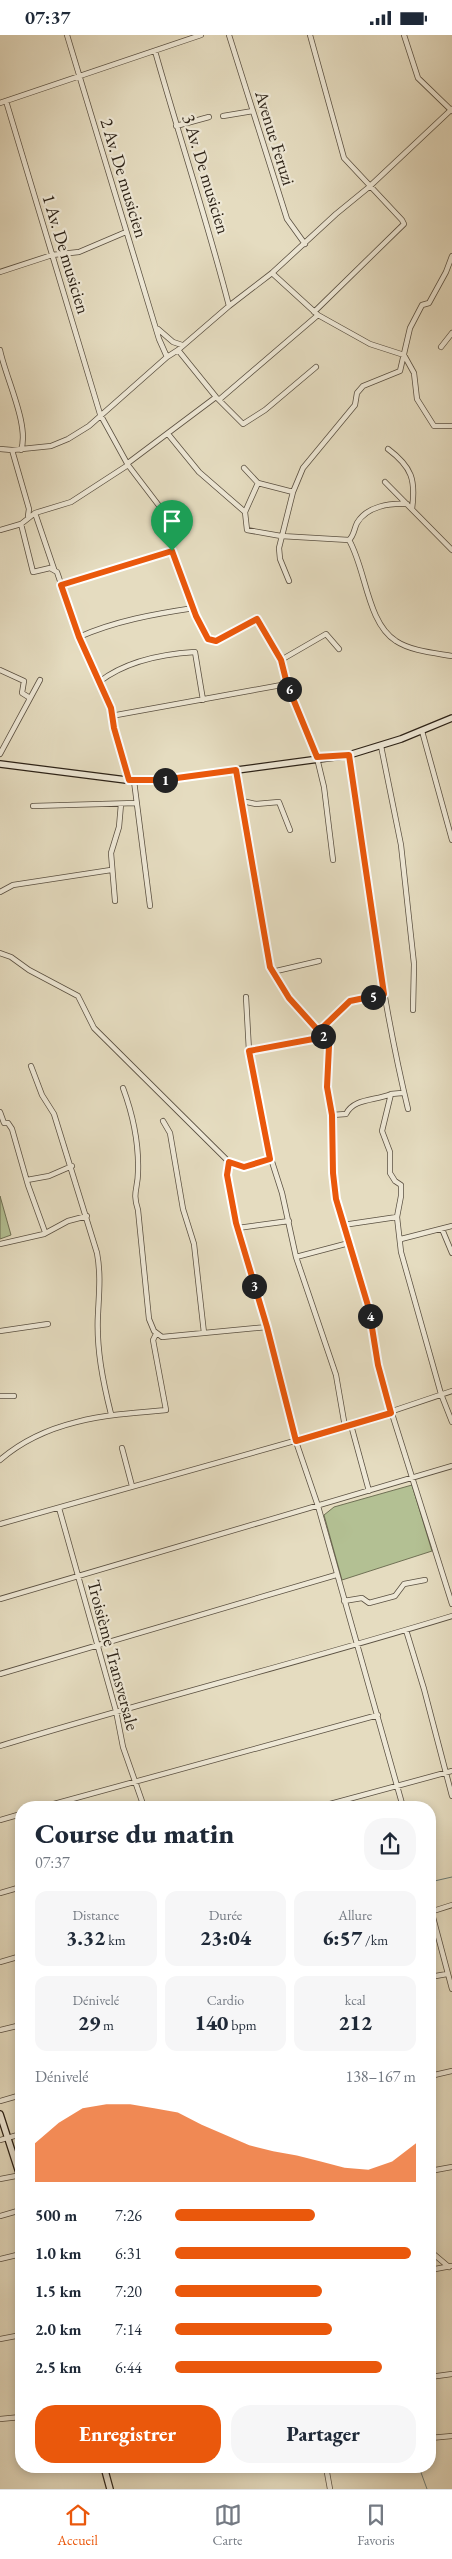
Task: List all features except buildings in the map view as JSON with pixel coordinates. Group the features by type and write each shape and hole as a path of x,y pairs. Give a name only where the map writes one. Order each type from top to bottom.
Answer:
{"street":[{"name":"2 Av. De musicien","path":"67,35 126,232 167,357"},
{"path":"0,103 201,35"},
{"name":"Avenue Feruzi","path":"229,35 287,219 305,244"},
{"path":"0,530 21,524 28,517 36,513 71,502 128,464 218,398 316,313 403,226 403,221 348,164 340,148 310,35"},
{"path":"0,449 21,450 50,446 68,439 89,426 100,414 167,357 272,273 452,110 418,78 404,35"},
{"name":"3 Av. De musicien","path":"155,51 176,126 210,232 229,306"},
{"name":"1 Av. De musicien","path":"6,101 100,414 128,464 160,507 172,537 172,551 208,639 212,641 257,619 281,660"},
{"path":"223,116 253,111"},
{"path":"176,126 209,117"},
{"path":"0,272 52,255 79,253 126,232"},
{"path":"289,581 280,559 281,536 293,492 303,469 355,405 358,393 363,386 396,374 403,365 410,328 422,305 429,303 446,272 452,256"},
{"path":"272,273 316,313 355,337 404,355 413,369 417,399 434,426 452,426"},
{"path":"157,328 174,342 182,345"},
{"path":"441,347 452,333"},
{"path":"0,349 22,429 24,443 21,450"},
{"path":"178,350 218,398 245,424 316,367"},
{"path":"168,433 198,472 245,512"},
{"path":"388,449 406,465 415,486 412,509"},
{"path":"12,450 29,509 28,517"},
{"path":"244,468 258,483 293,492"},
{"path":"386,481 452,550"},
{"path":"258,483 245,512 244,523 247,530 281,536 349,541"},
{"path":"349,541 358,521 363,516 384,504 407,504"},
{"path":"36,513 79,637 111,708 111,716 131,780 136,803 150,905"},
{"path":"21,524 33,573 50,567 54,569"},
{"path":"349,541 359,559 377,617 386,633 406,646 452,656"},
{"path":"61,585 172,551"},
{"path":"79,637 100,627 194,608"},
{"path":"333,860 324,787 317,757 287,684 281,660 326,633 340,649"},
{"path":"100,682 109,674 146,660 175,653 195,652 203,699"},
{"path":"0,670 24,681 22,693 30,698"},
{"path":"0,754 40,680"},
{"path":"111,716 287,684"},
{"path":"0,764 131,780 162,780 317,757 349,755 422,731 452,717"},
{"path":"422,731 450,817 452,840"},
{"path":"381,746 401,845 414,964 413,1010"},
{"path":"349,755 384,994 402,1093 408,1109"},
{"path":"236,770 272,972 289,998 320,1030 329,1046 327,1087 332,1115 333,1173 344,1225 369,1309 378,1365 391,1413 452,1604"},
{"path":"242,801 256,804 279,802 290,830"},
{"path":"33,806 136,803"},
{"path":"115,901 111,853 119,827 121,804"},
{"path":"0,891 13,885 111,870"},
{"path":"0,953 11,957 29,970 78,995 94,1028 229,1162 244,1167 270,1159"},
{"path":"272,972 319,961"},
{"path":"320,1030 350,1001 384,994"},
{"path":"246,997 249,1051 270,1159 289,1221 296,1257 336,1375 345,1427"},
{"path":"249,1051 324,1037"},
{"path":"31,1066 42,1095 54,1114 72,1166 101,1272 98,1334 103,1379 111,1414"},
{"path":"123,1087 131,1108 137,1139 138,1173 134,1198 138,1210 149,1319 156,1334 162,1337 267,1327"},
{"path":"332,1115 346,1114 349,1107 358,1103 402,1093"},
{"path":"391,1094 382,1131 390,1152 390,1173 395,1181 401,1185 397,1217 405,1271 441,1394 452,1422"},
{"path":"0,1112 4,1123 8,1123 12,1129 26,1180 46,1232"},
{"path":"163,1121 170,1133 185,1216 194,1244 204,1333"},
{"path":"229,1162 227,1175 238,1228 267,1327 296,1441 318,1506 401,1801"},
{"path":"26,1180 49,1176 72,1166"},
{"path":"0,1244 30,1238 87,1216"},
{"path":"344,1225 397,1217"},
{"path":"238,1228 289,1221"},
{"path":"401,1239 452,1226"},
{"path":"442,1229 452,1253"},
{"path":"296,1257 349,1243"},
{"path":"0,1331 48,1324"},
{"path":"0,1460 12,1449 50,1429 82,1419 111,1414 166,1409 153,1340 156,1334"},
{"path":"0,1525 345,1427 452,1391"},
{"path":"0,1396 14,1396"},
{"path":"351,1425 369,1491"},
{"path":"122,1448 132,1486"},
{"path":"0,1599 452,1466"},
{"name":"Troisième Transversale","path":"59,1508 116,1711 123,1747 142,1801"},
{"path":"0,1674 336,1575"},
{"path":"344,1601 362,1598 369,1603 390,1599 395,1596 404,1584 425,1580"},
{"path":"0,1746 116,1711 357,1645 452,1616"},
{"path":"406,1630 424,1689 452,1796"},
{"path":"66,1801 378,1715"},
{"path":"341,1801 452,1771"},
{"path":"0,1820 15,1816"},
{"path":"0,1893 15,1889"},
{"path":"436,1909 452,1905"},
{"path":"436,1933 452,1989"},
{"path":"0,1962 15,1958"},
{"path":"436,1976 447,1974"},
{"path":"0,2031 15,2027"},
{"path":"436,2075 452,2071"},
{"path":"0,2101 15,2097"},
{"path":"0,2114 15,2158"},
{"path":"0,2140 15,2136"},
{"path":"436,2170 452,2167"},
{"path":"0,2179 15,2177"},
{"path":"0,2216 15,2212"},
{"path":"0,2259 15,2255"},
{"path":"436,2256 450,2266"},
{"path":"436,2269 450,2266"},
{"path":"0,2339 15,2336"},
{"path":"436,2376 452,2375"},
{"path":"0,2419 15,2418"},
{"path":"436,2437 452,2436"},
{"path":"106,2473 110,2489"},
{"path":"327,2473 330,2489"}],"green space":[{"path":"0,1196 11,1235 0,1239"},
{"path":"412,1485 432,1551 342,1580 324,1515 334,1507"}],"waterway":[{"path":"436,1881 452,1877"},
{"path":"421,2473 427,2489"}],"route":[{"path":"172,551 61,585 79,637 111,708 111,716 129,780 162,780 236,770 270,967 278,983 289,998 320,1030 324,1037 249,1051 270,1159 244,1167 229,1162 227,1175 236,1223 267,1327 296,1441 391,1413 378,1365 369,1309 336,1199 333,1173 332,1115 327,1087 329,1046 324,1037 320,1030 329,1019 350,1001 384,994 349,755 317,757 287,684 281,660 257,619 216,641 208,639 196,616 172,551"}]}
